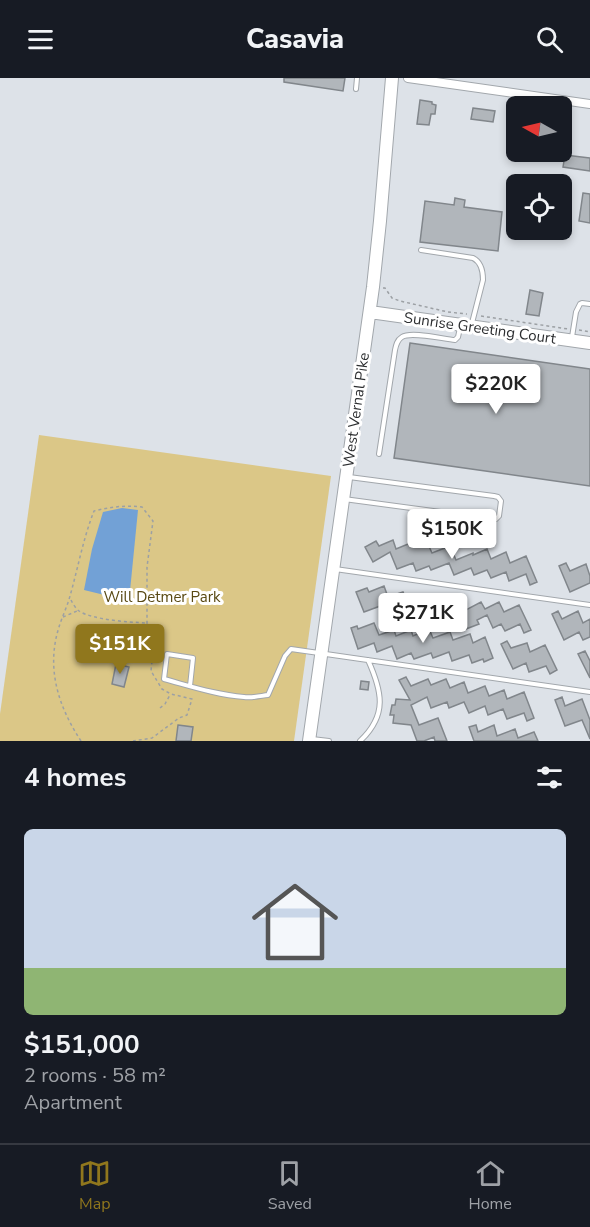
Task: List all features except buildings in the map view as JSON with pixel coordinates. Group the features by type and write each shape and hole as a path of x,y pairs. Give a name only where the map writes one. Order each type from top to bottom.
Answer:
{"main road":[{"name":"West Vernal Pike","path":"310,740 369,312 381,210 392,78"},
{"name":"Sunrise Greeting Court","path":"369,312 572,335 590,343"}],"street":[{"path":"408,78 590,104"}],"lane":[{"path":"356,89 357,78"},
{"path":"379,454 398,341 402,337 411,335 455,340 469,322 483,280 479,263 473,258 421,250"},
{"path":"572,335 578,308 582,303 590,304"},
{"path":"344,499 492,519 499,516 502,504 500,499 494,496 347,477"},
{"path":"334,568 590,605"},
{"path":"189,686 194,658 167,654 164,679 189,686 246,698 268,695 285,656 291,649 590,692"},
{"path":"360,741 370,732 380,708 377,681 368,660"},
{"path":"310,740 329,741"}],"path":[{"path":"385,288 392,298 448,312 469,322 572,335 590,332"},
{"path":"81,741 60,701 54,676 59,628 70,599 88,526 94,511 126,505 142,507 153,521 147,567 147,622 154,640 151,670 162,689 171,694 192,699 187,715 179,718 152,738 133,741"},
{"path":"70,599 78,611 93,616 112,620 147,622"},
{"path":"63,617 78,611"},
{"path":"160,708 171,694"}],"green space":[{"name":"Will Detmer Park","path":"39,435 331,476 294,741 0,741 0,714"}],"water":[{"path":"122,508 138,510 129,601 84,590 92,549 103,512"}]}
